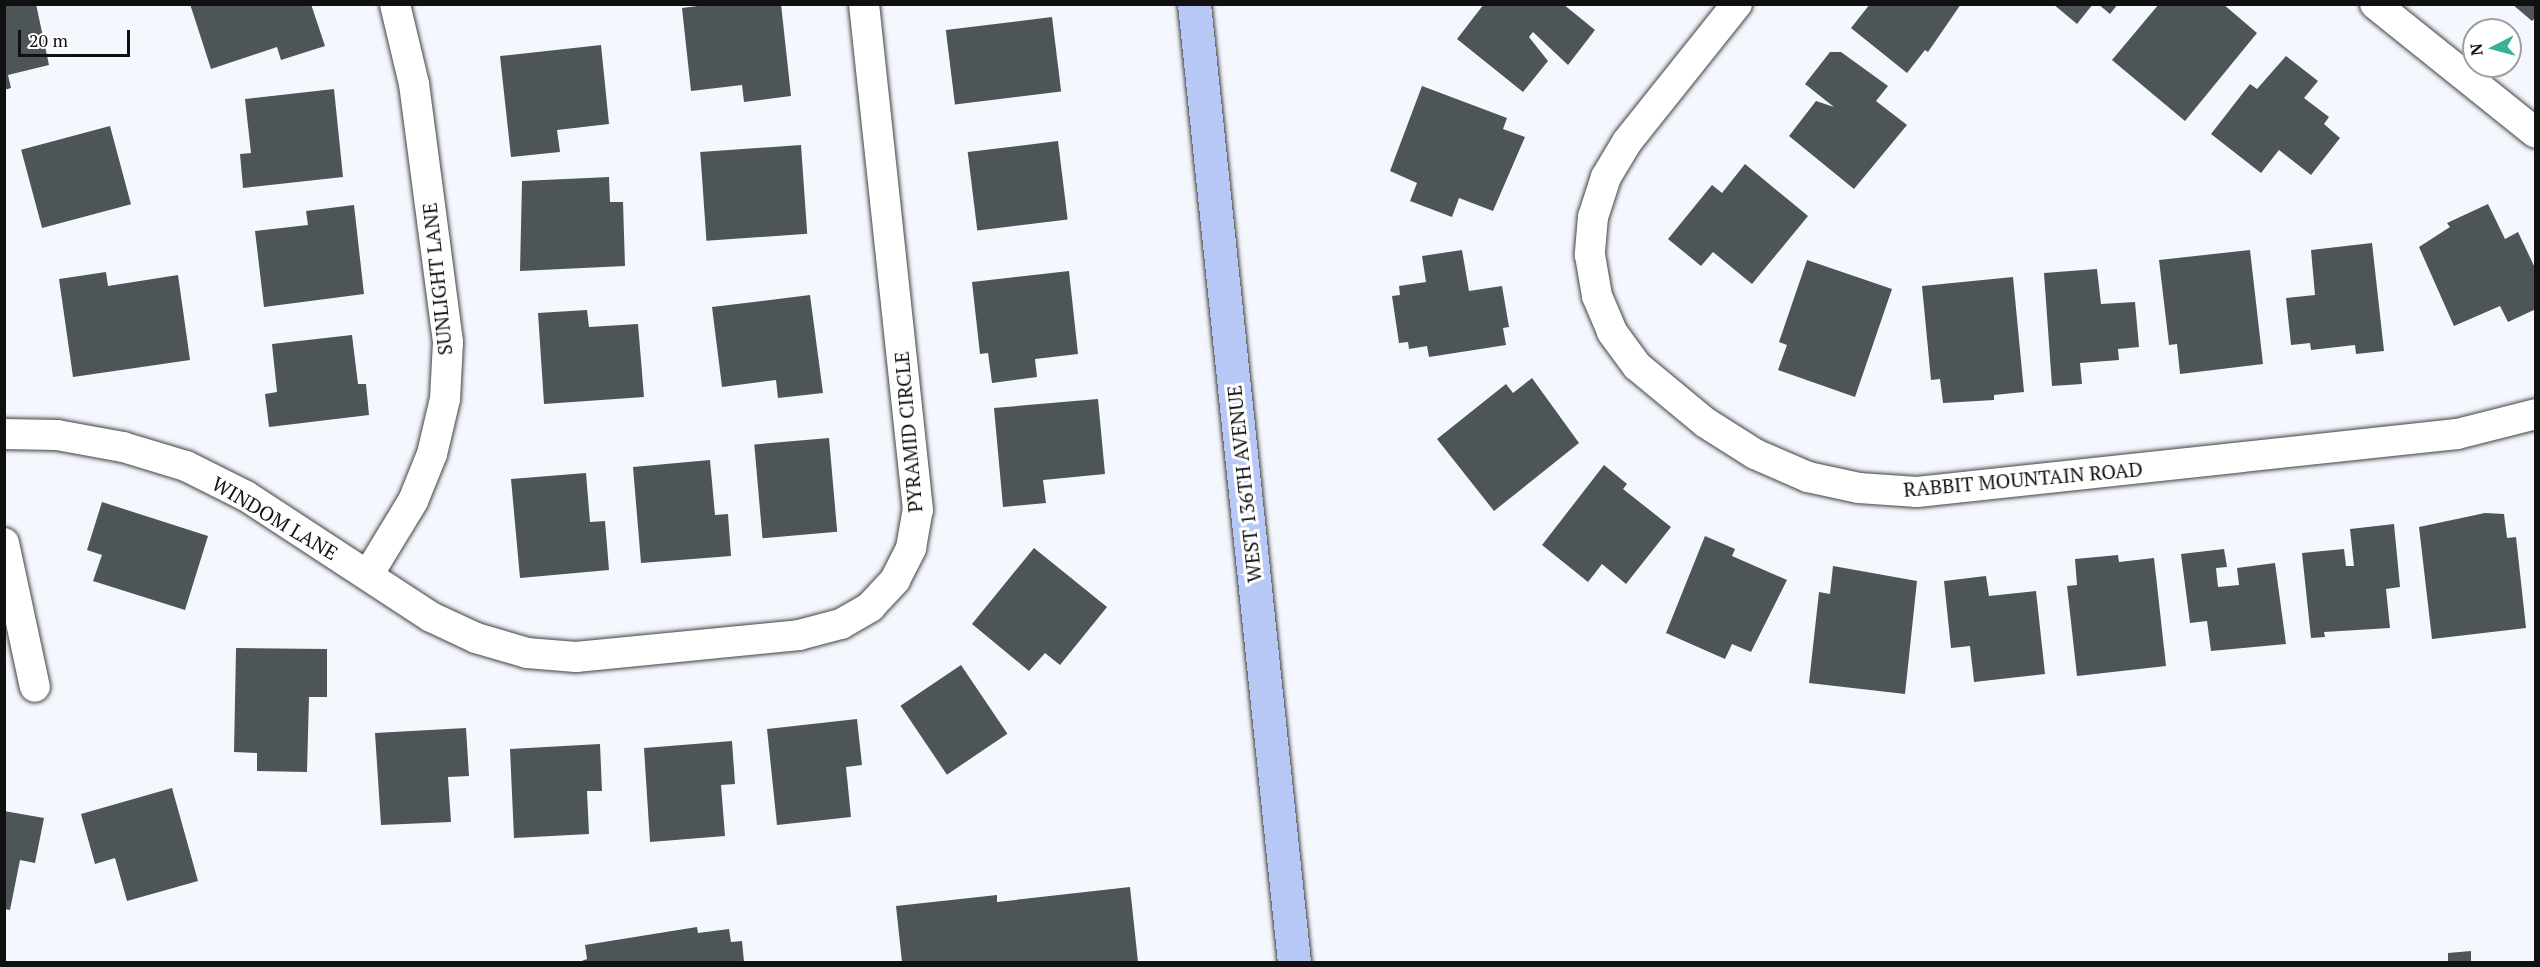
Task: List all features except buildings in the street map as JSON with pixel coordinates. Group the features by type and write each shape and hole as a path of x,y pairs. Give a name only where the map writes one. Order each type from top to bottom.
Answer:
{"main road":[{"name":"WEST 136TH AVENUE","path":"1194,4 1294,963"}],"street":[{"name":"SUNLIGHT LANE","path":"368,574 413,501 432,454 447,365 448,342 414,84 395,4"},
{"name":"PYRAMID CIRCLE","path":"368,574 431,617 476,638 527,653 576,657 810,632 841,624 870,607 895,580 911,548 918,510 864,4"},
{"name":"RABBIT MOUNTAIN ROAD","path":"1737,4 1628,142 1605,177 1593,217 1590,255 1597,296 1612,332 1637,366 1706,423 1755,454 1808,477 1859,488 1917,492 2457,434 2535,414"},
{"path":"2375,4 2535,133"},
{"name":"WINDOM LANE","path":"4,434 57,435 123,447 186,466 246,496 368,574"},
{"path":"4,543 35,687"}]}
